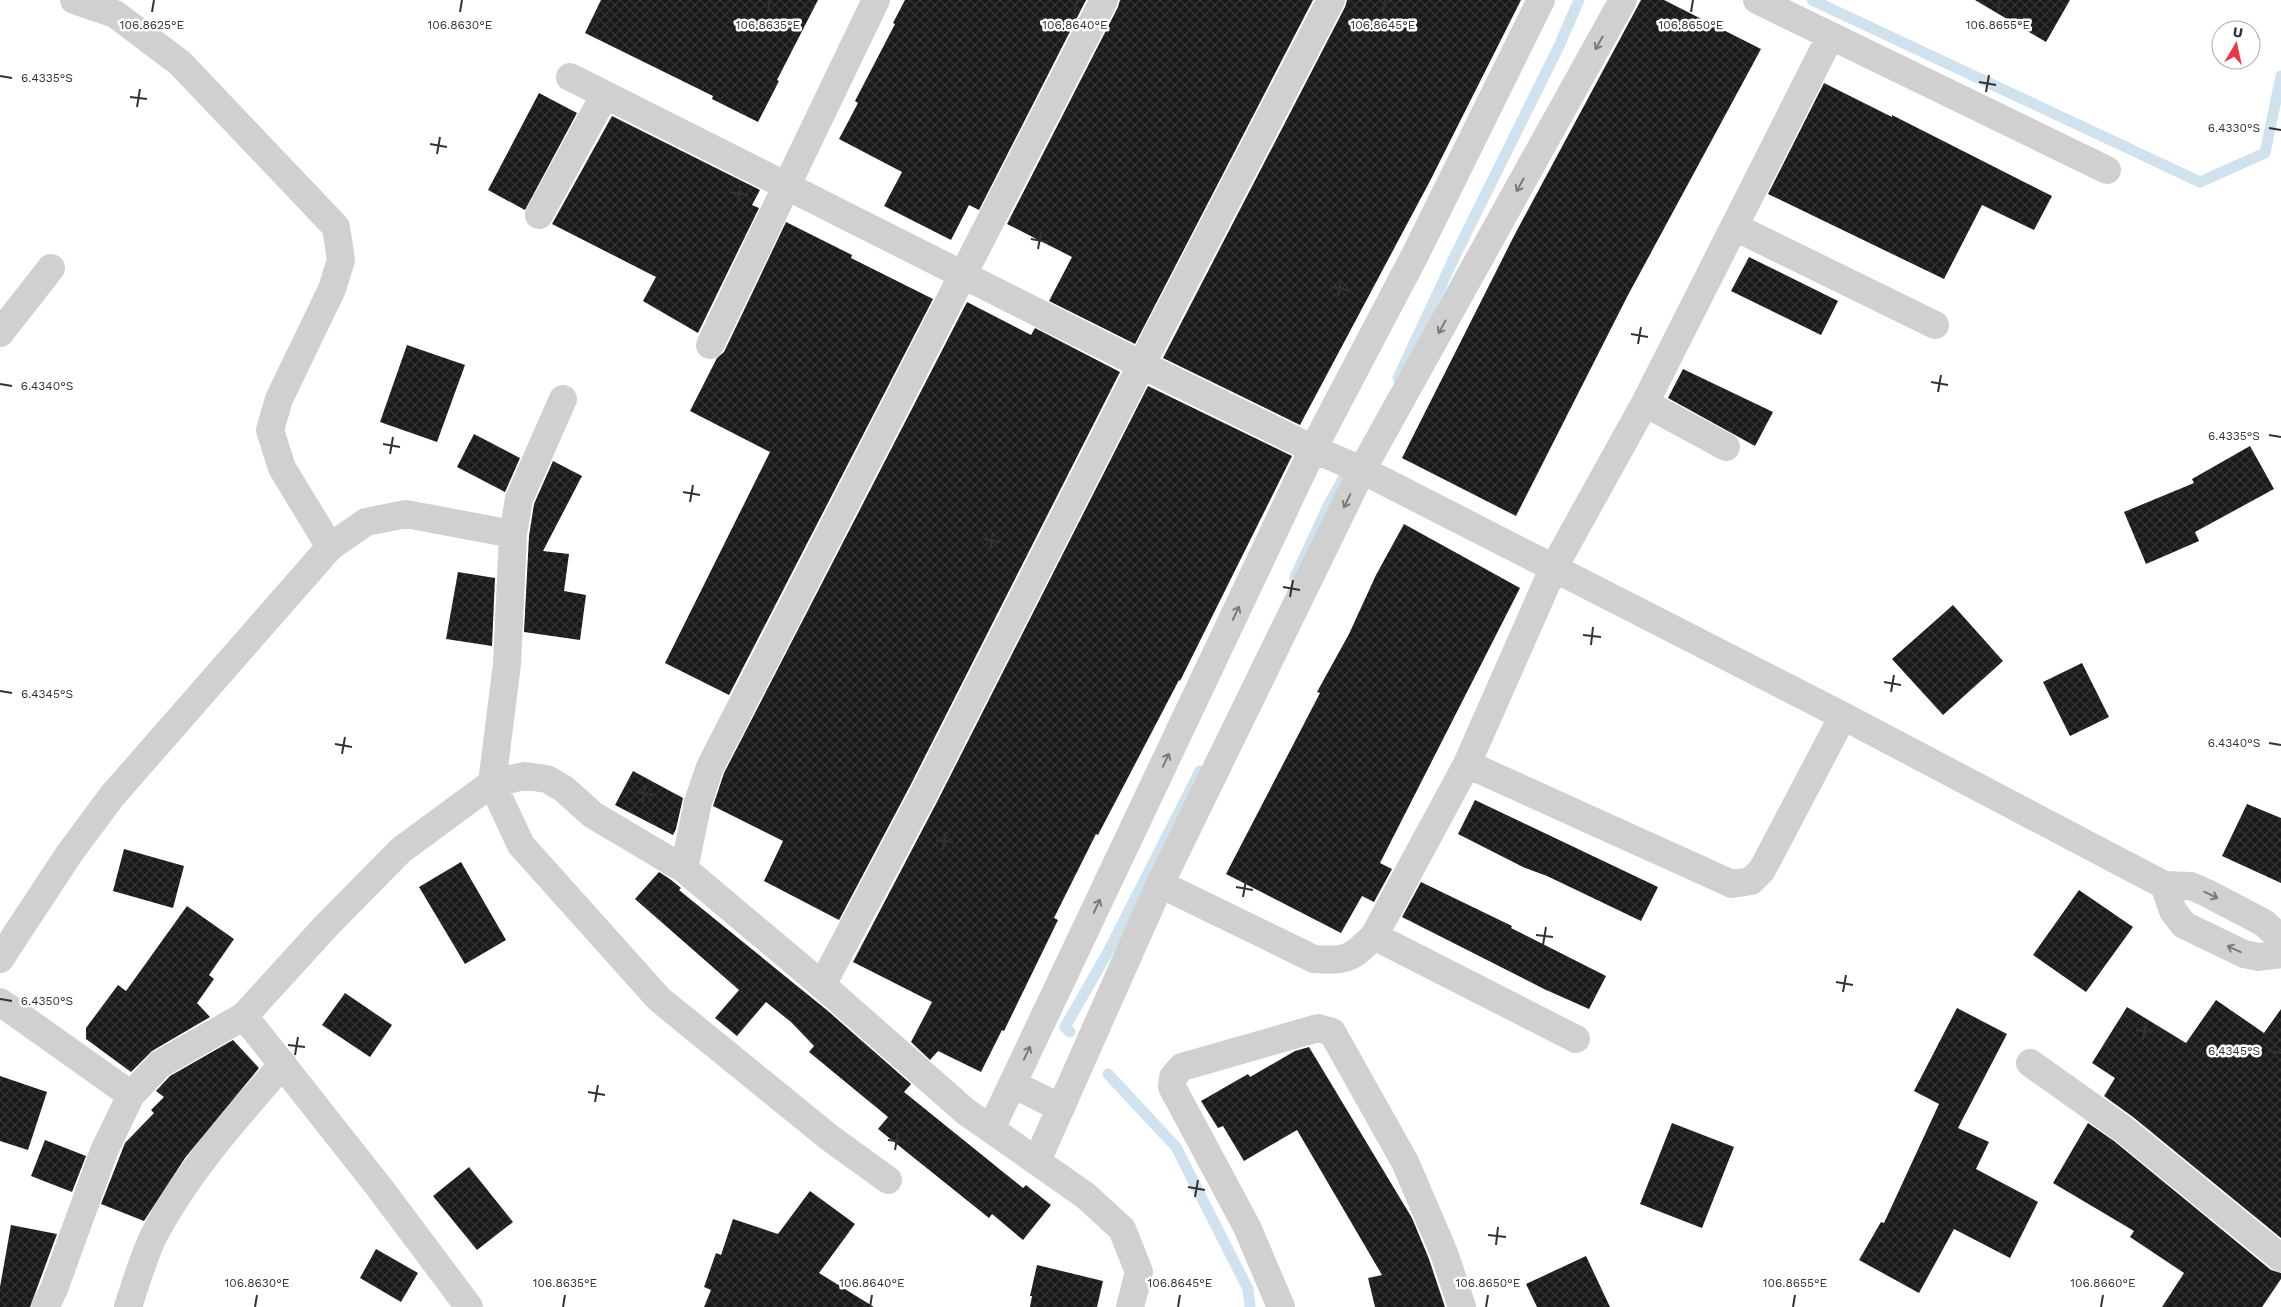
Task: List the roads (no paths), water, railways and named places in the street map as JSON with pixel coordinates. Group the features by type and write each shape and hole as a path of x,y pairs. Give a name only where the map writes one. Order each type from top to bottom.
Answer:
{"street":[{"path":"74,0 114,14 180,63 336,227 341,260 332,289 279,399 270,430 282,468 330,547"},
{"path":"710,346 875,0"},
{"path":"684,869 698,802 710,768 843,504 965,274 1104,0"},
{"path":"822,985 924,793 1331,0"},
{"path":"991,1129 1318,451 1541,0"},
{"path":"1037,1161 1160,884 1357,468 1623,0"},
{"path":"1757,0 2107,170"},
{"path":"1160,884 1314,959 1341,960 1360,950 1374,936 1467,764 1553,569 1646,403 1830,37"},
{"path":"570,76 604,96 965,274 1142,365 1318,451 1357,468 1843,716 2164,885 2190,886 2207,893 2264,923 2274,932 2281,943"},
{"path":"539,215 604,96"},
{"path":"1735,227 1936,325"},
{"path":"0,333 51,268"},
{"path":"563,399 519,498 513,534 507,664 492,783 521,845 659,999 830,1138 888,1180"},
{"path":"1646,403 1726,447"},
{"path":"0,959 69,854 112,796 330,547 366,522 406,514 513,534"},
{"path":"1467,764 1732,884 1751,881 1762,870 1843,716"},
{"path":"45,1307 54,1289 104,1151 132,1096 160,1064 244,1016 326,926 400,850 492,783 525,776 546,779 564,789 593,815 684,869 822,985 965,1111 1086,1196 1122,1229 1139,1272 1130,1307"},
{"path":"2164,885 2173,911 2184,925 2244,954 2259,957 2281,954"},
{"path":"1374,936 1576,1039"},
{"path":"0,1002 132,1096"},
{"path":"244,1016 379,1187 468,1307"},
{"path":"1280,1307 1247,1227 1172,1087 1173,1076 1182,1068 1318,1028 1332,1032 1405,1162 1444,1253 1462,1307"},
{"path":"2030,1063 2123,1128 2281,1258"},
{"path":"128,1307 147,1253 168,1210 207,1152 283,1064"},
{"path":"1013,1084 1061,1108"}],"waterway":[{"path":"1398,378 1454,258 1559,46 1579,0"},
{"path":"1812,0 2200,182 2265,153 2281,76"},
{"path":"1295,577 1328,506 1347,471"},
{"path":"1070,1032 1065,1027 1108,952 1200,771"},
{"path":"1108,1074 1176,1147 1248,1289 1250,1307"}]}
